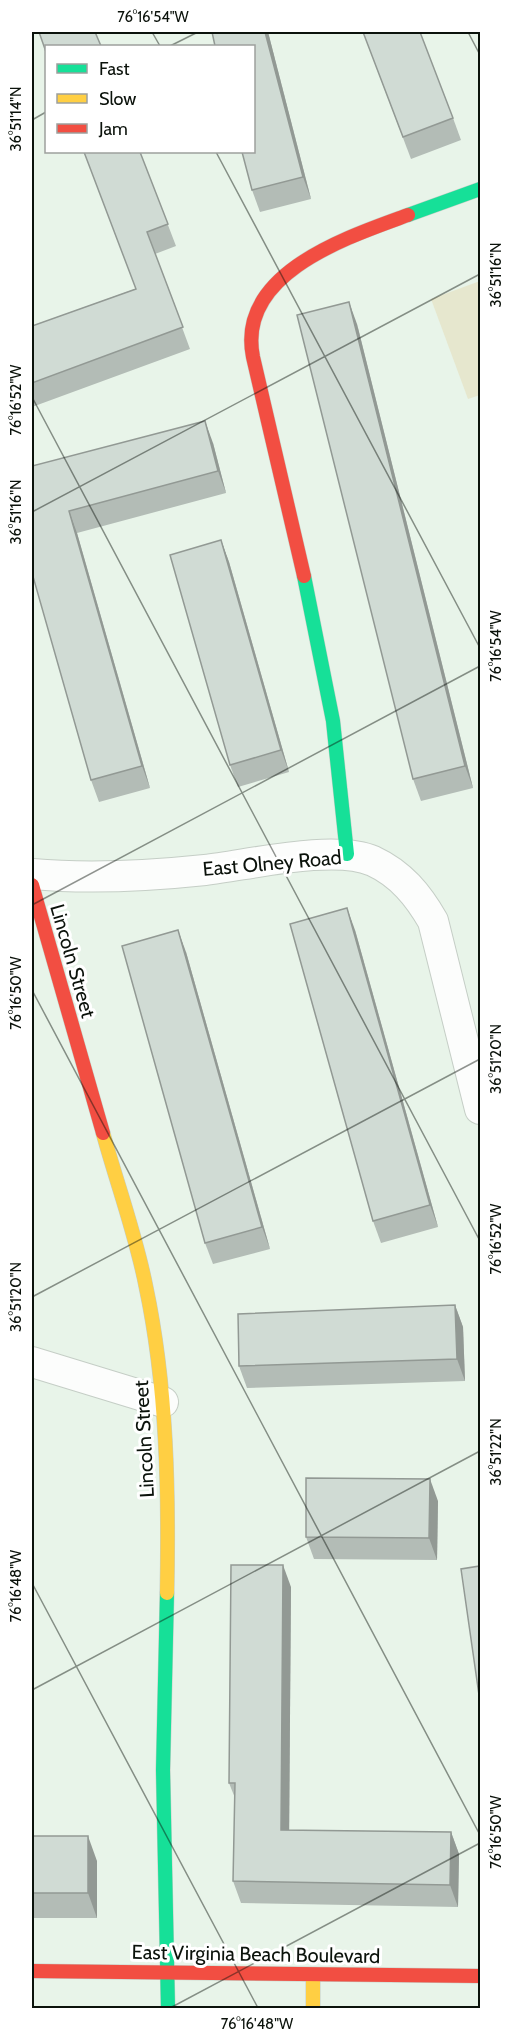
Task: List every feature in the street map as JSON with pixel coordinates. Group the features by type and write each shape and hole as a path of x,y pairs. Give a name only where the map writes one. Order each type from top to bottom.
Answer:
{"street":[{"path":"347,854 345,809 334,713 287,501 267,432 251,345 256,316 269,290 290,269 351,238 480,189"},
{"name":"East Olney Road","path":"32,874 63,877 202,870 347,854 372,860 394,873 417,894 433,921 479,1102"},
{"name":"Lincoln Street","path":"32,885 146,1286 163,1402 168,1542 163,1770 168,2008"},
{"path":"32,1362 163,1402"},
{"name":"East Virginia Beach Boulevard","path":"32,1971 480,1977"},
{"path":"313,1975 313,2008"}],"green space":[{"path":"480,281 480,395 468,399 431,299"}],"building":[{"path":"39,32 95,32 101,45 45,45 45,49"},
{"path":"212,32 265,32 303,177 252,190 242,153 255,153 255,45 215,45"},
{"path":"363,32 420,32 453,118 403,137"},
{"path":"84,153 140,153 168,224 147,232 183,327 32,383 32,326 136,289"},
{"path":"349,302 465,766 413,779 297,315"},
{"path":"205,421 218,471 69,511 142,766 91,780 32,573 32,466"},
{"path":"221,540 281,750 230,765 170,555"},
{"path":"347,908 430,1205 373,1221 290,924"},
{"path":"178,930 262,1227 205,1243 122,946"},
{"path":"455,1305 457,1359 239,1366 238,1314"},
{"path":"306,1478 430,1479 429,1538 306,1537"},
{"path":"231,1565 283,1565 281,1830 451,1832 450,1885 233,1881 235,1783 229,1783"},
{"path":"480,1566 480,1702 461,1569"},
{"path":"32,1836 88,1836 88,1893 32,1893"}],"traffic: fast":[{"path":"408,215 480,189"},
{"path":"304,576 333,721 347,854"},
{"path":"167,1593 163,1770 168,2008"}],"traffic: slow":[{"path":"103,1133 132,1229 153,1324 165,1439 168,1516 167,1593"},
{"path":"313,1975 313,2008"}],"traffic: jam":[{"path":"304,576 253,357 252,328 262,302 279,281 302,263 328,247 408,215"},
{"path":"32,885 103,1133"},
{"path":"32,1971 480,1976"}]}
